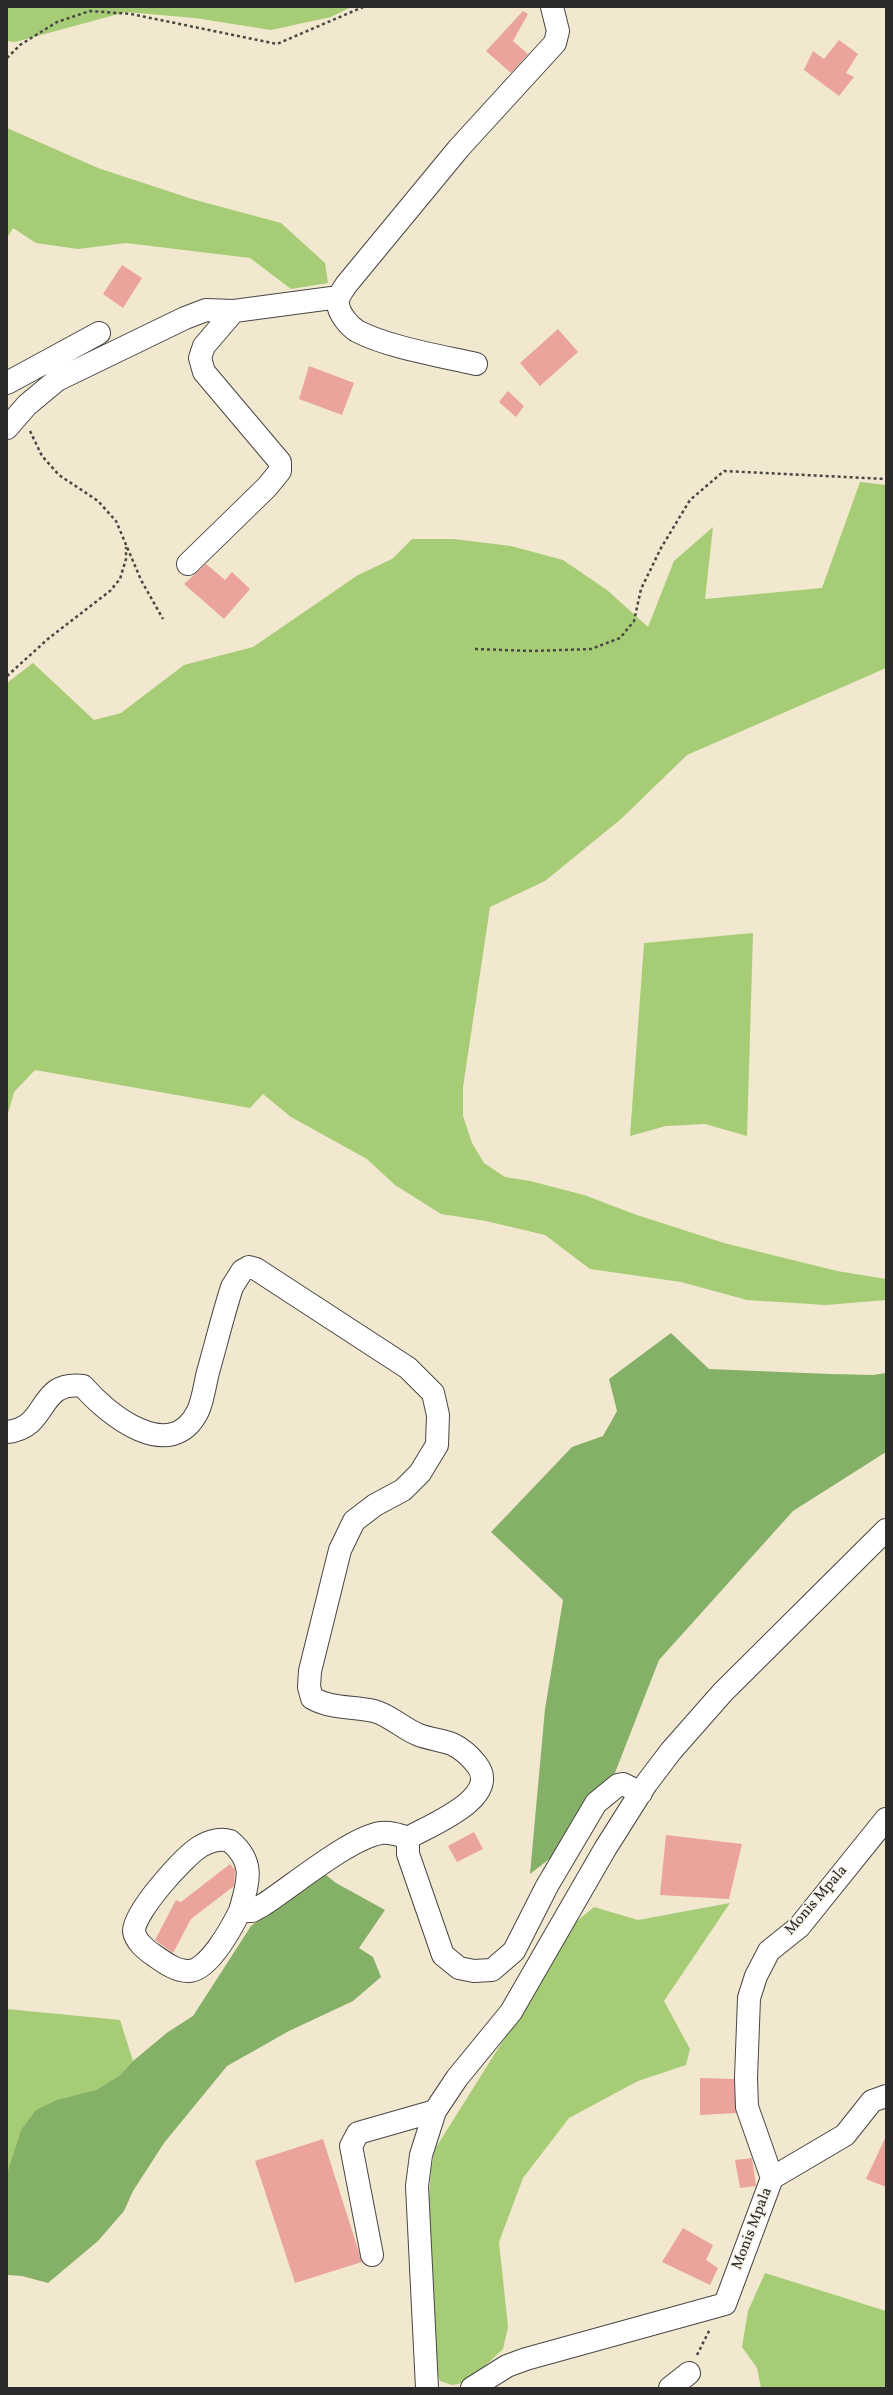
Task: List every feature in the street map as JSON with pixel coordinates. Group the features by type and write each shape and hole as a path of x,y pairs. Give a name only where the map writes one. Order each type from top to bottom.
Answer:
{"street":[{"path":"476,364 401,346 357,330 341,312 338,304 339,297 346,285 459,148 555,43 558,31 552,7"},
{"path":"7,428 27,405 57,380 185,318 206,310 234,311 339,297"},
{"path":"188,564 267,486 280,470 280,462 204,372 200,358 204,346 234,311"},
{"path":"7,383 99,333"},
{"path":"7,1432 14,1432 33,1420 55,1390 70,1384 83,1386 93,1398 124,1423 146,1433 168,1435 184,1428 198,1411 232,1287 242,1271 249,1267 256,1269 278,1282 408,1368 433,1393 438,1415 437,1445 420,1473 403,1490 375,1505 354,1521 340,1550 310,1671 309,1687 312,1698 322,1704 376,1712 418,1734 452,1744 465,1752 479,1768 482,1782 474,1797 445,1819 408,1838 390,1833 371,1836 330,1859 263,1905 252,1910 240,1911"},
{"path":"427,2388 416,2186 421,2155 435,2111 457,2078 511,2012 605,1849 640,1793 671,1751 723,1692 886,1530"},
{"path":"408,1838 408,1854 443,1954 459,1968 474,1971 492,1970 514,1951 548,1886 596,1803 618,1785 623,1784 640,1793"},
{"name":"Monis Mpala","path":"725,2304 772,2178 748,2107 746,2078 749,1998 756,1976 769,1951 799,1927 886,1819"},
{"path":"217,1840 230,1841 245,1857 248,1875 240,1911 221,1944 200,1967 192,1971 175,1968 154,1955 136,1939 134,1931 136,1921 142,1912 182,1863 201,1846 217,1840"},
{"path":"772,2178 845,2136 872,2101 886,2096"},
{"path":"372,2255 351,2146 358,2132 435,2111"},
{"path":"472,2388 507,2366 526,2359 725,2304"},
{"path":"670,2388 689,2373"}],"path":[{"path":"7,58 20,45 57,22 90,11 131,14 277,44 363,7"},
{"path":"27,405 27,416 31,432 42,456 58,475 98,501 116,521 141,580 162,619"},
{"path":"475,649 533,651 591,648 620,638 634,622 641,589 661,548 690,500 724,471 886,479"},
{"path":"7,676 49,638 110,591 120,579 126,559 126,547"},
{"path":"689,2373 700,2348 725,2304"}],"green space":[{"path":"7,7 351,7 331,17 271,30 195,18 126,12 15,42 7,41"},
{"path":"7,128 98,168 192,199 281,223 325,263 328,283 291,289 250,258 126,243 78,249 36,243 13,228 7,238"},
{"path":"860,482 886,485 886,668 687,755 621,819 545,881 490,907 463,1087 463,1116 472,1143 484,1163 505,1177 530,1181 584,1195 637,1215 724,1243 837,1271 886,1279 886,1300 826,1305 747,1300 681,1282 590,1269 545,1235 486,1221 441,1214 395,1185 367,1159 291,1117 263,1094 250,1108 35,1070 14,1092 7,1117 7,683 33,663 94,720 121,713 184,665 253,647 358,575 392,559 412,539 454,539 511,546 563,560 607,590 648,627 674,561 713,527 705,599 822,588"},
{"path":"753,933 747,1136 705,1124 666,1126 630,1136 644,943"},
{"path":"671,1333 709,1369 873,1375 886,1373 886,1452 793,1511 659,1660 611,1783 574,1817 553,1856 530,1874 545,1709 563,1600 491,1532 572,1447 603,1436 617,1411 609,1379"},
{"path":"321,1871 336,1883 385,1910 359,1948 373,1957 381,1977 353,2001 289,2031 227,2066 164,2143 133,2191 124,2211 98,2241 48,2283 22,2276 7,2275 7,2174 21,2130 36,2110 57,2100 96,2090 120,2075 133,2061 168,2032 193,2016 251,1926"},
{"path":"730,1903 664,2001 690,2049 686,2065 638,2081 569,2118 523,2178 499,2242 508,2327 503,2349 468,2382 452,2385 440,2381 435,2367 429,2200 431,2169 435,2149 521,2012 571,1926 594,1907 638,1920"},
{"path":"7,2009 120,2020 133,2061 120,2075 96,2090 78,2096 12,2163 7,2174"},
{"path":"765,2273 886,2311 886,2388 761,2388 757,2368 742,2347 748,2311"}],"building":[{"path":"523,11 528,14 513,41 528,54 511,73 486,51"},
{"path":"839,40 858,54 846,73 854,77 839,96 804,70 813,51 824,59"},
{"path":"122,265 142,278 123,308 103,294"},
{"path":"558,329 578,352 540,386 520,363"},
{"path":"309,366 354,383 342,415 299,399"},
{"path":"508,391 524,406 516,417 499,402"},
{"path":"206,564 225,580 232,572 250,589 224,619 184,584"},
{"path":"474,1832 483,1849 457,1862 448,1846"},
{"path":"666,1835 742,1844 729,1899 660,1895"},
{"path":"230,1864 235,1870 234,1886 191,1919 173,1953 155,1940 176,1900 181,1902"},
{"path":"700,2078 734,2079 736,2113 700,2115"},
{"path":"886,2136 886,2187 866,2179"},
{"path":"323,2139 362,2262 295,2283 255,2161"},
{"path":"752,2158 756,2186 740,2188 735,2160"},
{"path":"683,2228 713,2245 706,2260 718,2268 710,2285 662,2262"}]}
